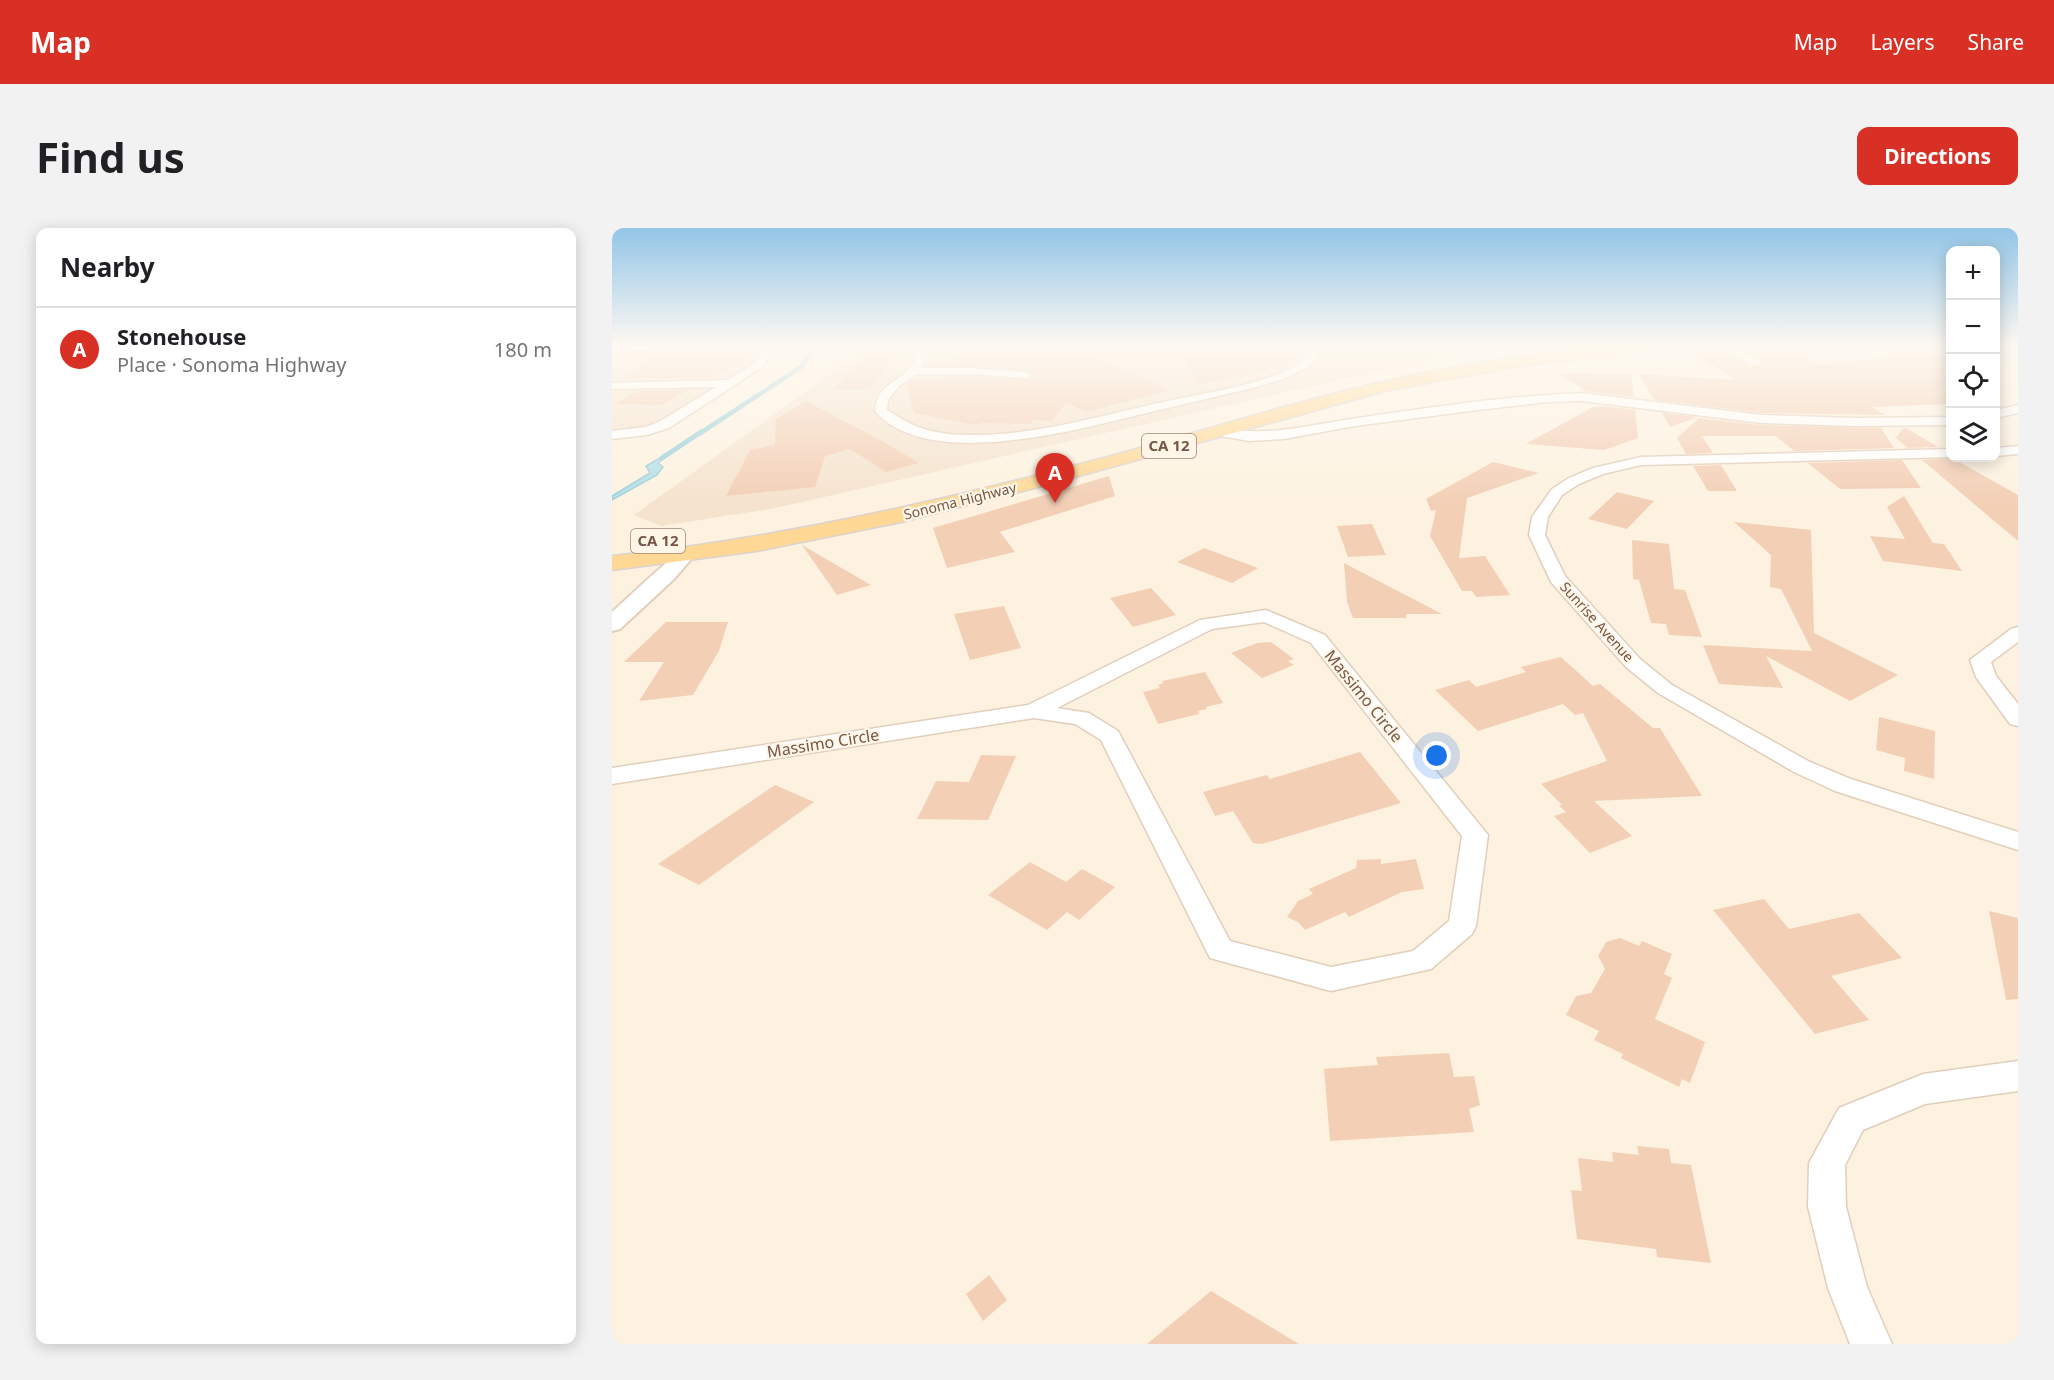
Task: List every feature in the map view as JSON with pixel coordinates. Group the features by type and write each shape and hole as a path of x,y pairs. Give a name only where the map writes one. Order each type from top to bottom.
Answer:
{"main road":[{"name":"CA 12","path":"1210,416 1294,398"},
{"name":"Sonoma Highway","path":"612,563 683,557 880,521 978,497 1344,398"},
{"name":"CA 12","path":"612,545 704,535 742,528"},
{"path":"683,557 704,535"}],"street":[{"path":"612,435 647,431 664,425 707,398"},
{"path":"883,398 881,411 889,419 904,427 927,434 955,437 1004,437 1064,429 1192,398"},
{"path":"1221,432 1249,437 1284,435 1355,422 1546,398"},
{"path":"1591,398 1762,419 1856,422 1946,421"},
{"path":"2000,413 2018,409"},
{"path":"2000,452 2018,450"},
{"name":"Sunrise Avenue","path":"1946,453 1641,461 1598,471 1574,481 1557,492 1540,517 1537,536 1557,578 1633,663 1665,689 1802,767 1843,785 2018,841"},
{"path":"612,624 667,575 683,557"},
{"name":"Massimo Circle","path":"612,776 1034,711 1081,718 1110,736 1220,950 1331,979 1421,961 1462,926 1475,835 1318,639 1266,616 1207,624 1034,711"},
{"path":"2018,633 1980,660 1986,677 2018,719"},
{"path":"1870,1344 1848,1288 1827,1207 1827,1164 1851,1119 1923,1089 2018,1076"}],"shaded area":[{"path":"612,398 698,398 660,422 643,428 612,431"},
{"path":"796,398 1259,398 771,509 661,526 634,515"}],"water":[{"path":"672,451 658,463 663,467 657,475 612,500 612,496 650,473 646,466"}],"building":[{"path":"625,398 674,398 661,405 613,404"},
{"path":"910,398 1139,398 1086,412 1066,403 1052,421 1034,420 1031,424 980,423 976,425 914,413"},
{"path":"1653,398 1946,398 1946,404 1872,407 1885,415 1762,413"},
{"path":"806,401 919,463 886,472 850,449 825,456 815,487 726,496 750,450 775,445 776,419"},
{"path":"1593,407 1635,410 1638,438 1604,450 1526,444"},
{"path":"1662,413 1698,417 1670,427"},
{"path":"1699,418 1762,425 1881,428 1894,448 1794,451 1776,436 1702,436 1713,453 1686,454 1677,438"},
{"path":"1903,428 1938,447 1908,448 1896,438"},
{"path":"1946,458 1946,462 1959,462 2018,495 2018,541 1922,460"},
{"path":"1902,460 1921,488 1840,489 1808,463"},
{"path":"1493,462 1539,473 1467,498 1459,558 1485,556 1510,595 1476,597 1472,591 1462,591 1430,536 1436,510 1431,511 1426,499"},
{"path":"1721,465 1737,491 1708,491 1693,466"},
{"path":"1109,476 1115,496 1000,532 1015,552 947,568 933,528"},
{"path":"1617,492 1654,501 1627,529 1588,519"},
{"path":"1904,496 1933,543 1944,544 1962,571 1883,561 1870,536 1905,539 1887,507"},
{"path":"1734,522 1811,530 1814,633 1898,675 1850,701 1766,656 1783,688 1719,684 1703,645 1812,651 1781,589 1770,587 1771,555"},
{"path":"1372,524 1386,555 1348,557 1337,526"},
{"path":"1632,540 1669,544 1674,589 1685,590 1702,637 1669,635 1666,624 1651,623 1639,580 1633,579"},
{"path":"802,545 871,585 837,595"},
{"path":"1204,548 1258,568 1232,583 1177,562"},
{"path":"1344,563 1442,614 1406,614 1406,618 1353,618 1347,602"},
{"path":"1151,588 1176,615 1133,627 1110,598"},
{"path":"1004,606 1021,648 970,660 954,614"},
{"path":"666,622 728,622 719,651 693,695 639,701 664,662 624,662"},
{"path":"1271,642 1294,659 1288,661 1294,665 1262,678 1231,653 1257,643"},
{"path":"1561,657 1593,686 1600,684 1653,728 1660,728 1702,796 1594,801 1632,836 1590,853 1554,816 1566,812 1541,784 1607,761 1583,713 1575,715 1563,704 1478,731 1435,690 1469,680 1476,687 1526,672 1521,667"},
{"path":"1205,672 1223,703 1206,707 1207,709 1198,711 1199,714 1158,724 1143,692 1160,688 1158,685 1163,683 1162,681"},
{"path":"1879,717 1935,731 1934,779 1904,771 1905,758 1876,750"},
{"path":"1360,752 1401,803 1262,844 1253,843 1233,811 1215,816 1203,792 1267,775 1270,779"},
{"path":"981,755 1016,756 988,820 917,819 936,781 969,782"},
{"path":"775,785 814,802 699,885 658,864"},
{"path":"1381,859 1381,864 1416,859 1424,889 1402,892 1349,917 1345,912 1305,930 1298,922 1287,917 1298,901 1313,894 1309,889 1356,868 1357,860"},
{"path":"1030,862 1066,882 1082,869 1115,887 1079,920 1067,912 1047,930 988,895"},
{"path":"1764,899 1789,929 1859,913 1902,958 1831,976 1869,1020 1815,1034 1713,910"},
{"path":"1989,911 2018,918 2018,999 2006,1000"},
{"path":"1620,938 1639,946 1642,941 1672,954 1664,974 1672,978 1655,1019 1705,1042 1690,1083 1682,1079 1679,1087 1621,1058 1623,1054 1594,1040 1599,1031 1566,1015 1576,996 1591,993 1605,969 1598,956 1606,942"},
{"path":"1449,1053 1454,1077 1474,1076 1480,1105 1469,1109 1474,1132 1330,1141 1324,1069 1378,1065 1376,1057"},
{"path":"1637,1146 1669,1149 1671,1163 1691,1165 1711,1263 1657,1257 1656,1249 1577,1239 1571,1190 1582,1191 1578,1158 1613,1162 1612,1152 1639,1155"},
{"path":"989,1275 1007,1300 983,1321 966,1294"},
{"path":"1211,1291 1299,1344 1147,1344"}],"waterway":[{"path":"699,434 754,398"},
{"path":"662,458 701,432"}],"place":[{"name":"Stonehouse","path":"1055,503"}]}
